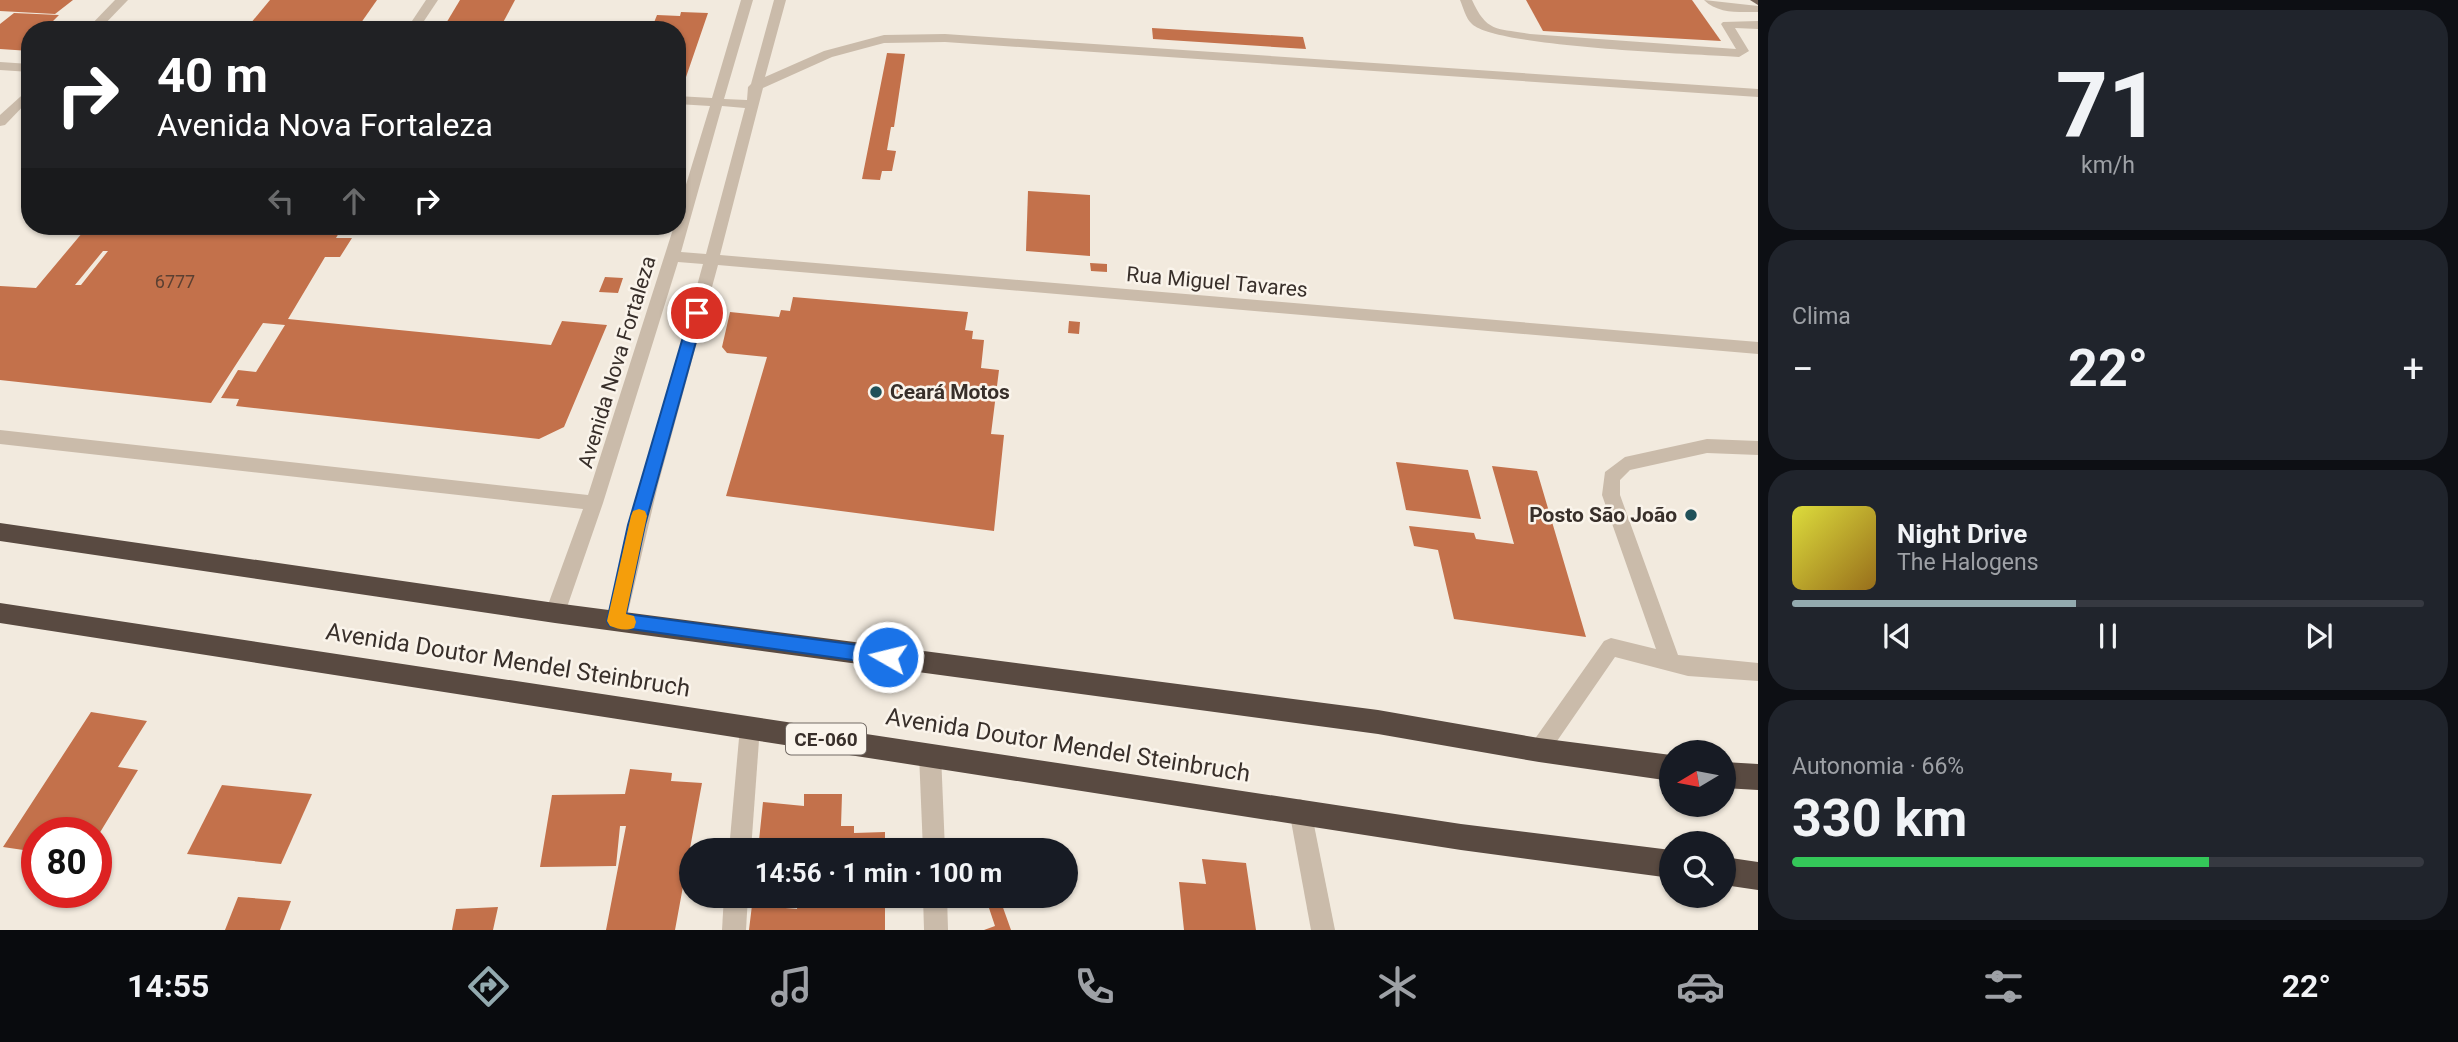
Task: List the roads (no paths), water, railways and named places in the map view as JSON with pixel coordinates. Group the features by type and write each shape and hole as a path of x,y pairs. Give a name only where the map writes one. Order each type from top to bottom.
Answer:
{"highway":[{"path":"0,532 555,613 1378,722 1539,750 1659,766"},
{"name":"Avenida Doutor Mendel Steinbruch","path":"0,613 1300,810 1461,837 1659,862"},
{"path":"1736,776 1758,777"},
{"path":"1736,873 1758,876"}],"street":[{"path":"101,21 122,0"},
{"path":"418,21 432,0"},
{"name":"Avenida Nova Fortaleza","path":"686,207 747,0"},
{"path":"616,621 637,525 712,260 754,86 780,0"},
{"path":"1466,0 1476,22 1483,28 1530,38 1739,53 1743,51 1727,24 1758,25"},
{"path":"1710,0 1715,5 1724,7 1758,9"},
{"path":"754,86 828,54 884,39 945,38 1758,93"},
{"path":"0,66 21,67"},
{"path":"686,100 750,104"},
{"path":"0,122 21,101"},
{"name":"Avenida Nova Fortaleza","path":"555,613 594,503 678,235"},
{"name":"Rua Miguel Tavares","path":"672,256 1758,348"},
{"path":"0,437 594,503"},
{"path":"1670,662 1611,495 1611,477 1625,464 1707,446 1758,448"},
{"path":"1539,750 1611,647 1688,667 1758,672"},
{"path":"741,838 750,727"},
{"path":"930,754 934,838"},
{"path":"1300,810 1323,930"},
{"path":"734,930 735,908"},
{"path":"935,908 936,930"}],"place":[{"name":"Ceará Motos","path":"876,392"},
{"name":"Posto São João","path":"1691,515"}]}
